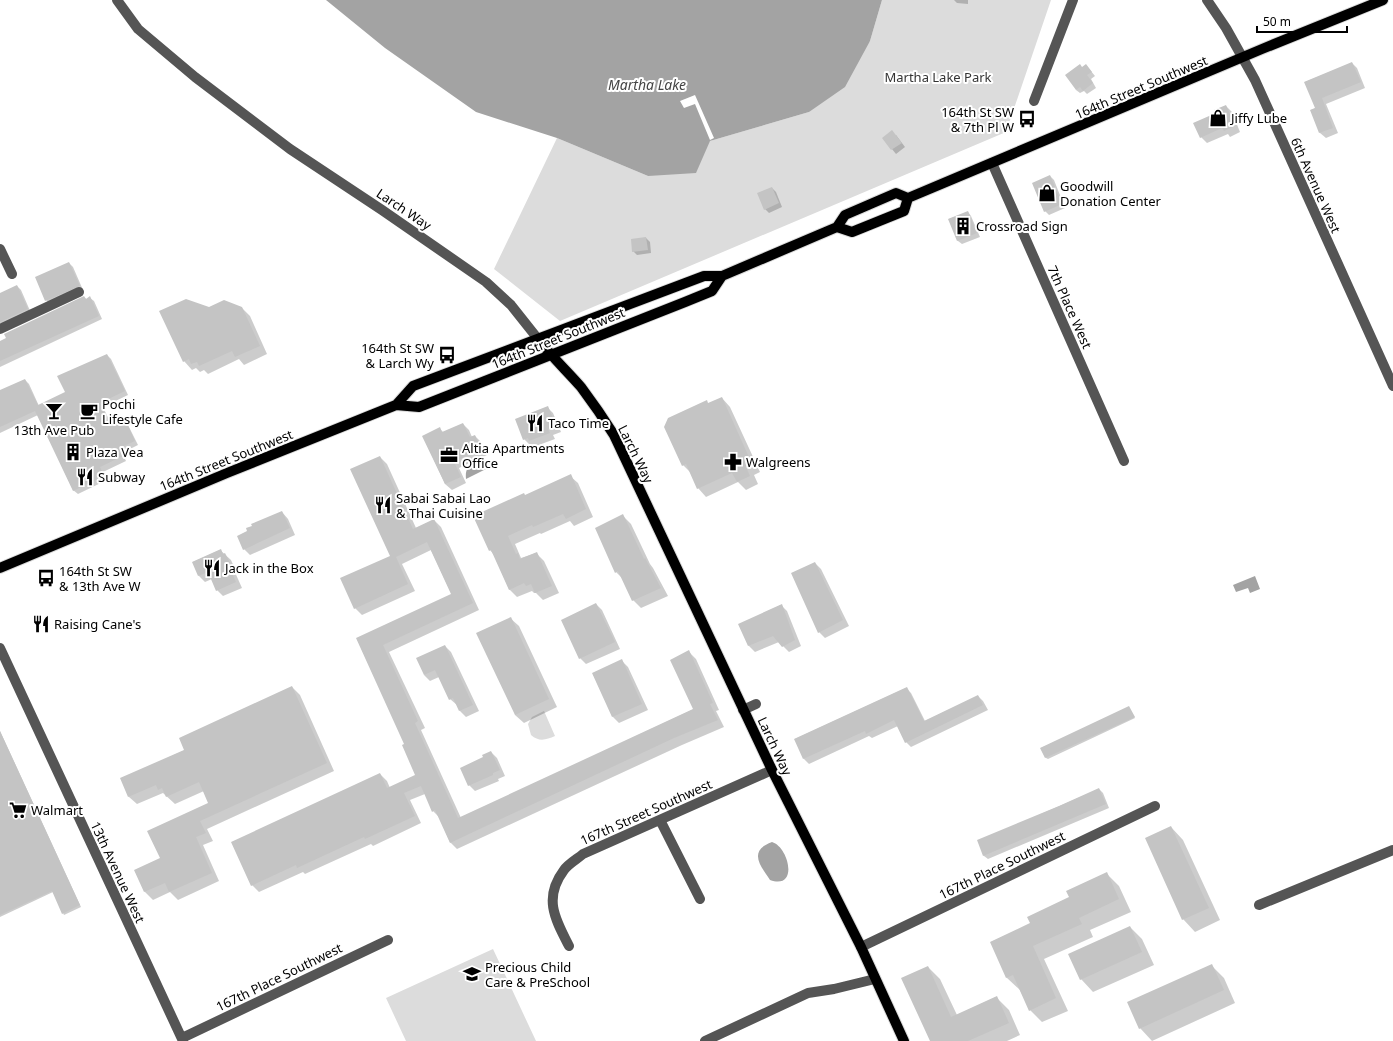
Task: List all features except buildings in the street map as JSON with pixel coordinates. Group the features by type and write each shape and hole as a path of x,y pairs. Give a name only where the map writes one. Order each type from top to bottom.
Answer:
{"main road":[{"name":"164th Street Southwest","path":"0,568 220,476 396,405 413,386 704,276 722,276 837,227 845,215 896,193 908,198 1383,0"},
{"path":"837,227 852,232 904,211 908,198"},
{"name":"164th Street Southwest","path":"396,405 419,407 712,292 722,276"},
{"name":"Larch Way","path":"538,339 550,355 596,406 614,435 743,710 861,947 904,1041"}],"street":[{"name":"Larch Way","path":"117,0 138,29 195,77 290,149 486,282 516,310 538,339"},
{"path":"1034,101 1073,0"},
{"name":"6th Avenue West","path":"1207,0 1226,28 1255,80 1393,386"},
{"name":"7th Place West","path":"992,163 1124,461"},
{"path":"0,249 12,274"},
{"path":"0,328 79,292"},
{"name":"13th Avenue West","path":"0,648 182,1040"},
{"path":"743,710 756,704"},
{"name":"167th Street Southwest","path":"568,946 556,919 552,902 556,884 564,870 583,854 772,770"},
{"name":"167th Place Southwest","path":"861,947 1155,806"},
{"path":"660,820 700,899"},
{"path":"1259,905 1393,850"},
{"name":"167th Place Southwest","path":"182,1040 388,940"},
{"path":"705,1041 808,992 834,989 876,979"}],"green space":[{"name":"Martha Lake Park","path":"882,0 1051,0 1006,132 560,321 494,269 557,138 648,176 710,141 809,112 870,41"},
{"path":"544,711 555,736 546,739 537,739 531,735 528,724 532,717"},
{"name":"Precious Child Care & PreSchool","path":"493,949 536,1041 406,1041 386,998"}],"water":[{"name":"Martha Lake","path":"326,0 882,0 870,41 845,87 809,112 710,141 696,173 648,176 557,138 476,112 385,48"},
{"path":"476,462 478,467 484,464 486,469 466,479 468,468"},
{"path":"1255,576 1260,589 1250,593 1248,588 1236,592 1233,585"},
{"path":"772,842 778,845 783,851 788,867 788,874 785,879 779,881 770,880 758,859 760,850"}],"pier":[{"path":"695,95 714,138 710,140 695,104 684,108 680,101"}],"place":[{"name":"Jiffy Lube","path":"1218,118"},
{"name":"164th St SW & 7th Pl W","path":"1027,119"},
{"name":"Goodwill Donation Center","path":"1047,193"},
{"name":"Crossroad Sign","path":"963,226"},
{"name":"164th St SW & Larch Wy","path":"447,355"},
{"name":"13th Ave Pub","path":"54,411"},
{"name":"Pochi Lifestyle Cafe","path":"89,411"},
{"name":"Taco Time","path":"535,423"},
{"name":"Plaza Vea","path":"73,452"},
{"name":"Altia Apartments Office","path":"449,455"},
{"name":"Walgreens","path":"733,462"},
{"name":"Subway","path":"85,477"},
{"name":"Sabai Sabai Lao & Thai Cuisine","path":"383,505"},
{"name":"Jack in the Box","path":"212,568"},
{"name":"164th St SW & 13th Ave W","path":"46,578"},
{"name":"Raising Cane's","path":"41,624"},
{"name":"Walmart","path":"18,810"},
{"name":"Precious Child Care & PreSchool","path":"472,974"}]}
